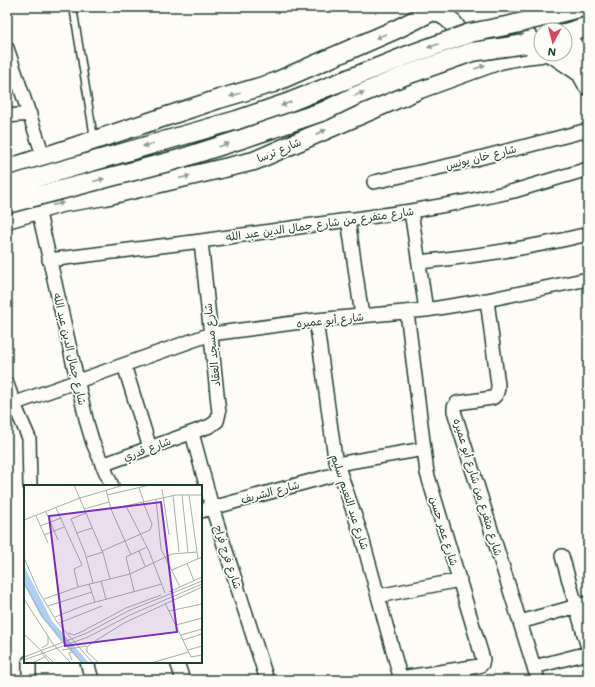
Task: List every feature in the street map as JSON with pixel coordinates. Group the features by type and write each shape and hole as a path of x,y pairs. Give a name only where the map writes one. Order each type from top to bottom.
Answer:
{"highway":[{"path":"544,7 554,22"},
{"path":"573,52 586,77"}],"main road":[{"path":"528,7 540,22"},
{"path":"7,186 238,120 287,103 406,56 470,33 511,25 583,7"},
{"path":"7,169 219,99 273,83 397,29 438,9 449,18 458,31 460,39 460,48 452,78"},
{"path":"573,31 588,26"},
{"path":"7,204 176,160 242,140 324,111 353,97 404,76 472,52 533,42"},
{"name":"شارع ترسا","path":"7,219 61,203 105,196 254,161 372,109 452,78 500,60 533,54"},
{"path":"565,62 586,77"},
{"path":"573,62 586,77"}],"street":[{"path":"7,48 44,158"},
{"path":"7,116 30,114"},
{"name":"شارع خان يونس","path":"374,182 460,163 588,130"},
{"name":"شارع متفرع من شارع جمال الدين عبد الله","path":"49,260 202,241 411,211 514,191 588,169"},
{"name":"شارع جمال الدين عبد الله","path":"38,209 87,423 93,443 112,485"},
{"path":"411,211 426,310"},
{"path":"348,220 362,316"},
{"path":"419,262 489,254 559,242 588,234"},
{"name":"شارع مسجد العقاد","path":"192,433 214,425 219,417 202,241"},
{"name":"شارع أبو عميره","path":"10,405 211,334 316,320 426,310 487,300 588,279"},
{"name":"شارع متفرع من شارع أبو عميره","path":"487,300 498,386 497,393 496,396 492,398 457,403 454,407 454,411 538,680"},
{"name":"شارع عمر حسن","path":"401,679 479,666 482,664 484,659 430,485 424,449 408,312"},
{"name":"شارع عبد النعيم سليم","path":"316,320 332,445 338,468 361,534 401,679"},
{"path":"124,365 150,448"},
{"path":"7,384 10,405 30,442 30,485"},
{"name":"شارع قدري","path":"102,465 192,433"},
{"name":"شارع فرج فراج","path":"192,433 207,509 267,680"},
{"name":"شارع الشريف","path":"207,509 338,468 424,449"},
{"path":"562,556 582,605 588,648"},
{"path":"378,596 460,580"},
{"path":"520,622 582,605"},
{"path":"534,667 588,653"},
{"path":"28,680 29,663"},
{"path":"87,663 92,680"},
{"path":"177,663 183,680"}],"lane":[{"path":"73,7 94,141"}]}
